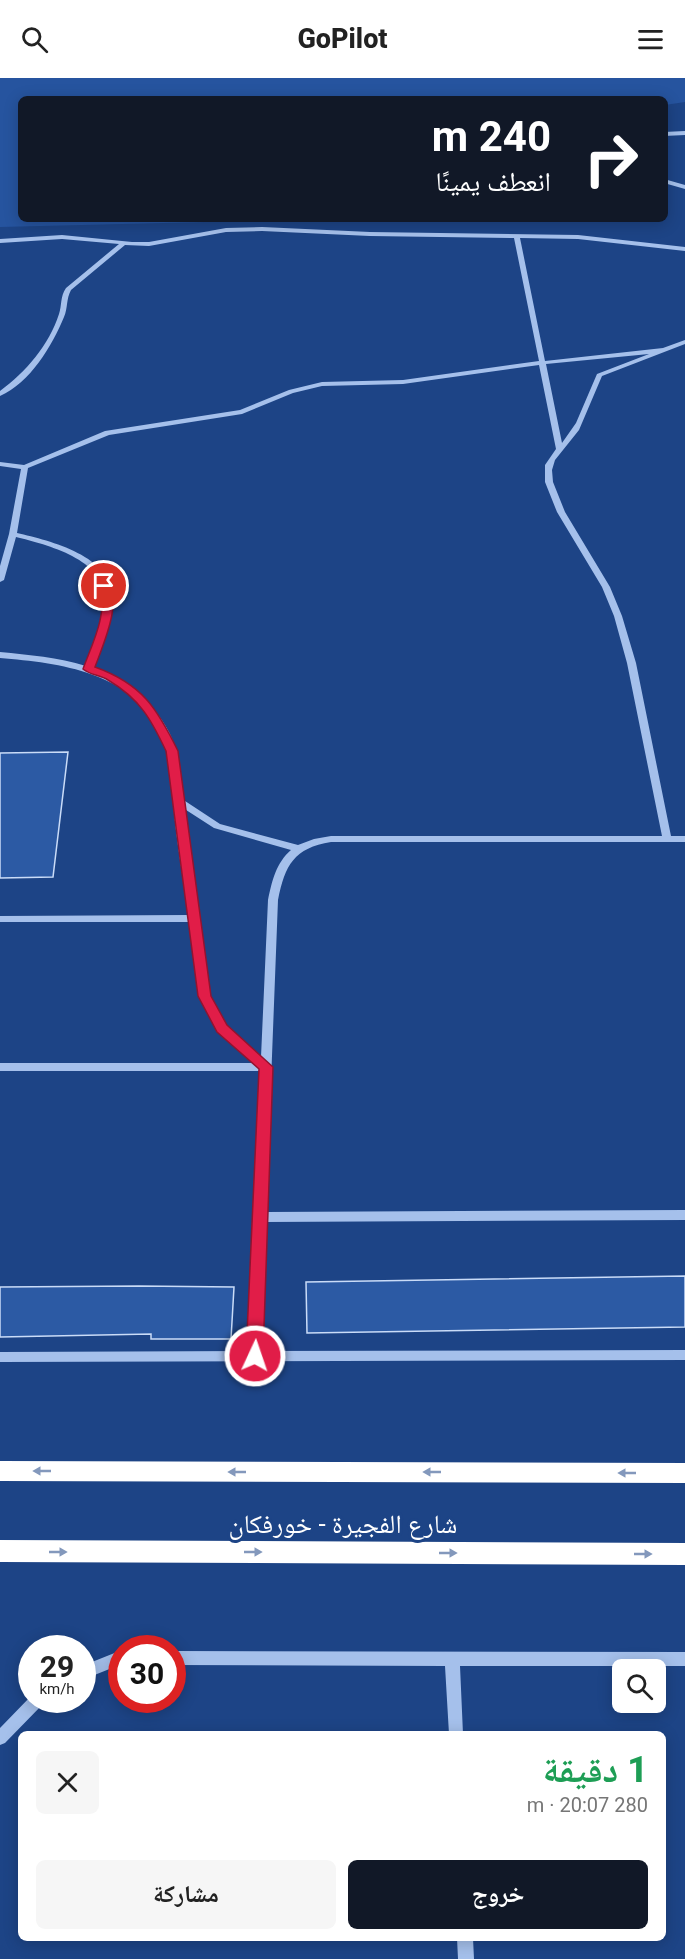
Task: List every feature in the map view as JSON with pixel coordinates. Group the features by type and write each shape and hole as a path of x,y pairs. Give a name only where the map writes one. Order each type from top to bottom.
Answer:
{"highway":[{"path":"0,1471 685,1473"},
{"name":"شارع الفجيرة - خورفكان","path":"0,1551 685,1554"}],"street":[{"path":"668,134 685,133"},
{"path":"668,182 685,187"},
{"path":"0,242 54,237 149,243 241,229 370,234 578,237 685,249"},
{"path":"516,235 560,449"},
{"path":"0,394 20,381 35,364 63,312 62,299 68,289 124,243"},
{"path":"667,839 635,679 618,616 606,587 577,541 548,483 548,470 551,459 571,437 599,375 685,342"},
{"path":"0,464 25,467 108,433 242,412 291,391 322,384 403,382 542,363 664,350"},
{"path":"0,580 13,534 25,467"},
{"path":"13,534 56,545 85,559 99,574 109,597 104,626 89,669"},
{"path":"0,655 34,658 89,669 111,676 141,698 158,721 172,751 204,996 222,1028 266,1067"},
{"path":"177,801 217,826 297,848"},
{"path":"255,1356 273,900 276,878 285,861 297,848 312,841 352,838 685,839"},
{"path":"0,920 193,918"},
{"path":"0,1067 266,1067"},
{"path":"261,1217 685,1215"},
{"path":"0,1357 685,1355"},
{"path":"186,1658 685,1659"},
{"path":"452,1658 456,1731"},
{"path":"0,1738 24,1713"},
{"path":"465,1941 466,1959"}],"shaded area":[{"path":"0,78 685,78 685,102 668,105 668,96 18,96 18,222 205,222 0,227"}],"building":[{"path":"68,752 53,877 0,878 0,753"},
{"path":"685,1276 685,1327 307,1333 306,1282"},
{"path":"0,1287 234,1287 231,1339 151,1339 151,1334 0,1337"}],"route":[{"path":"104,586 109,597 104,626 89,669 111,676 141,698 158,721 172,751 204,996 222,1028 266,1067 255,1356"}]}
